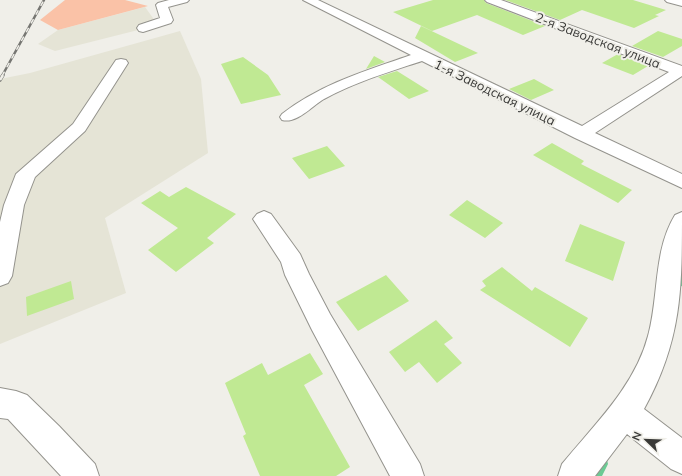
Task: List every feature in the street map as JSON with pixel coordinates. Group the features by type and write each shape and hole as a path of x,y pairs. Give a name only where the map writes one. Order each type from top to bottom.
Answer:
{"street":[{"path":"143,28 166,20 162,5 183,0"},
{"name":"1-я Заводская улица","path":"309,0 682,182"},
{"name":"2-я Заводская улица","path":"491,0 681,71"},
{"path":"671,0 682,3"},
{"path":"288,117 306,102 331,88 422,56"},
{"path":"0,276 14,204 26,174 79,127 121,63"},
{"path":"581,134 681,71"},
{"path":"264,219 292,260 297,275 321,322 408,476"},
{"path":"574,476 633,420 644,380 659,346 670,285 673,248 682,220"},
{"path":"0,403 16,406 48,436 83,476"},
{"path":"633,420 682,458"}],"shaded area":[{"path":"65,0 125,0 148,6 58,30 40,20"},
{"path":"145,7 158,25 55,51 38,44 58,30"},
{"path":"180,31 201,79 208,153 105,218 126,293 0,344 0,79 30,73"}],"building":[{"path":"433,0 484,0 486,3 545,26 523,35 477,15 432,31 393,12"},
{"path":"505,0 633,0 666,10 655,15 659,16 634,28 582,10 560,20"},
{"path":"421,26 478,53 455,62 415,38"},
{"path":"658,31 682,39 682,46 663,57 632,46"},
{"path":"618,54 648,66 633,75 602,63"},
{"path":"374,56 385,62 366,69"},
{"path":"243,57 268,75 281,95 241,104 221,64"},
{"path":"397,71 429,91 409,99 378,77"},
{"path":"534,79 554,90 531,100 509,89"},
{"path":"552,143 584,161 581,164 632,190 618,203 533,155"},
{"path":"327,146 345,166 309,179 292,158"},
{"path":"186,187 236,214 207,238 214,243 176,272 148,250 178,228 141,203 160,191 169,197"},
{"path":"467,200 503,223 485,238 449,215"},
{"path":"580,224 625,242 613,281 565,261"},
{"path":"502,267 532,291 535,287 588,318 570,347 480,290 486,286 482,281"},
{"path":"386,275 409,301 358,331 336,302"},
{"path":"71,281 74,299 27,316 26,297"},
{"path":"436,320 453,338 444,344 462,363 437,383 419,362 405,372 389,352"},
{"path":"310,353 323,374 304,385 350,467 336,476 260,476 243,436 246,434 225,383 262,363 268,375"}],"waterway":[{"path":"679,284 682,270"},
{"path":"596,476 603,464"}],"railway":[{"path":"2,76 44,0"},
{"path":"0,80 3,75"}]}
